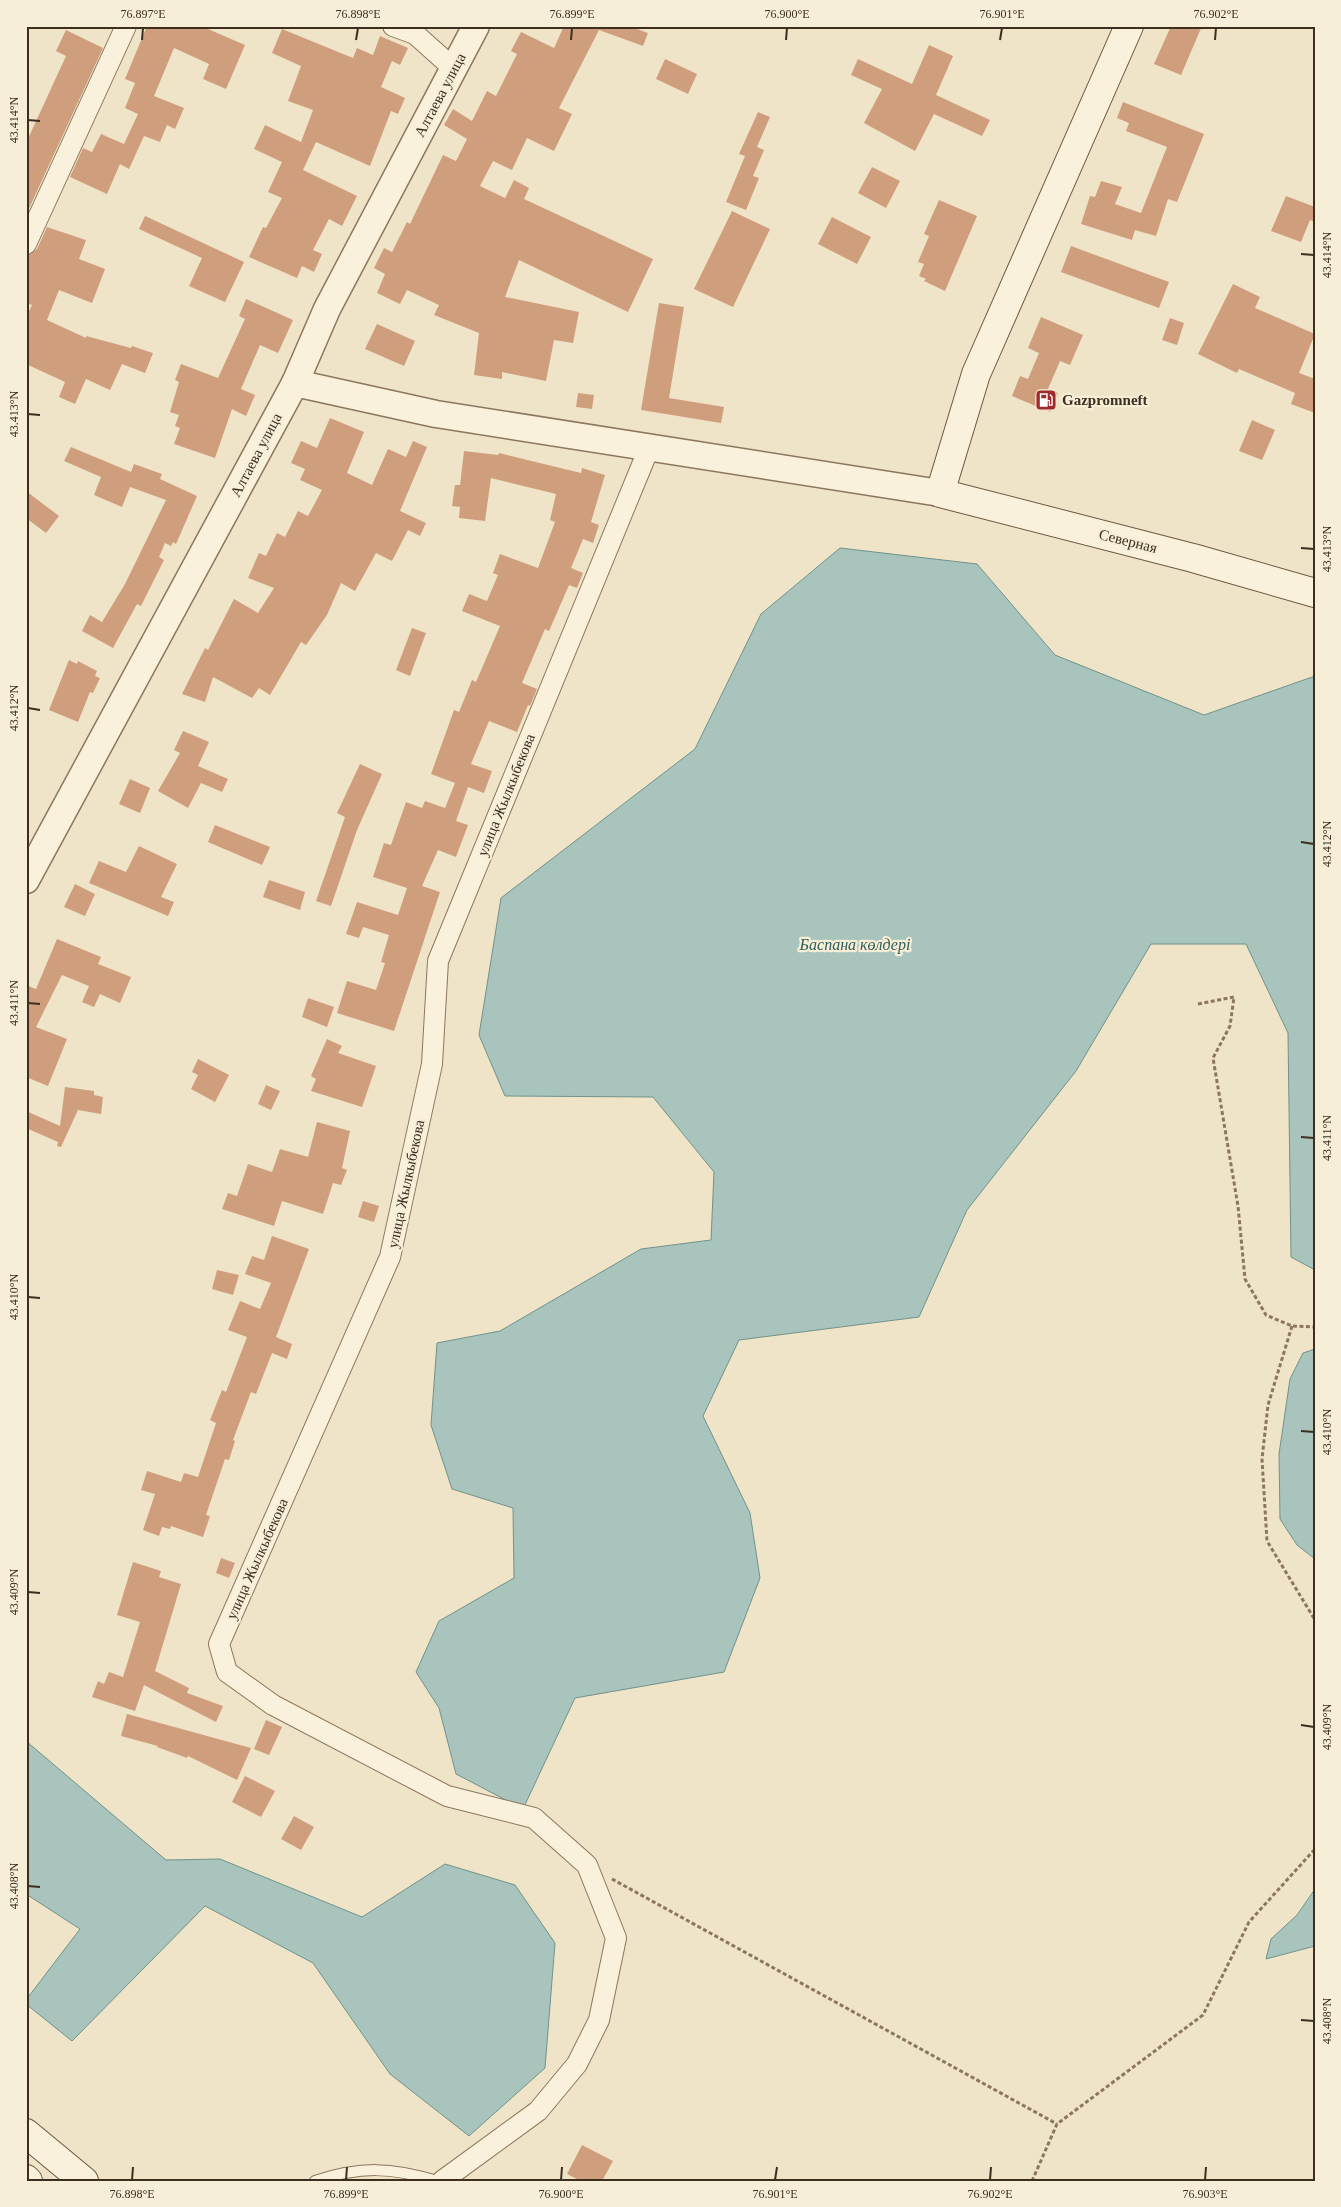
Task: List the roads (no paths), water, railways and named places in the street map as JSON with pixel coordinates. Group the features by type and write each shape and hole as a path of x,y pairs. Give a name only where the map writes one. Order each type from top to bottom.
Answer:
{"main road":[{"path":"940,493 976,374 1129,26"},
{"name":"Северная","path":"940,493 1193,558 1315,593"},
{"path":"26,2133 84,2181"}],"street":[{"path":"26,244 126,26"},
{"path":"393,26 415,34 454,68"},
{"name":"Алтаева улица","path":"26,880 295,383 327,309 476,26"},
{"path":"295,383 436,414 940,493"},
{"name":"улица Жылкыбекова","path":"442,2181 538,2111 577,2064 599,2020 616,1938 587,1865 534,1818 447,1796 273,1704 227,1672 219,1644 390,1257 432,1064 438,961 648,448"}],"lane":[{"path":"315,2181 342,2172 379,2168 411,2173 437,2181"}],"water":[{"name":"Баспана көлдері","path":"840,548 977,564 1055,655 1204,715 1315,676 1315,1270 1291,1257 1288,1033 1246,944 1151,944 1076,1071 967,1210 919,1317 739,1340 703,1416 750,1513 760,1578 724,1672 575,1698 523,1809 456,1774 439,1708 416,1672 439,1621 514,1578 513,1508 452,1489 431,1425 437,1343 500,1331 641,1249 711,1240 714,1172 653,1097 505,1096 479,1035 501,898 695,749 761,614"},
{"path":"1315,1349 1315,1559 1297,1545 1280,1519 1279,1454 1290,1379 1303,1353"},
{"path":"26,1741 166,1860 220,1859 362,1917 445,1864 515,1885 555,1943 545,2068 469,2136 390,2074 313,1963 205,1906 72,2041 26,2004 26,2000 80,1929 26,1894"},
{"path":"1315,1889 1315,1946 1266,1959 1271,1939 1297,1915"}],"place":[{"name":"Gazpromneft","path":"1046,400"}]}
